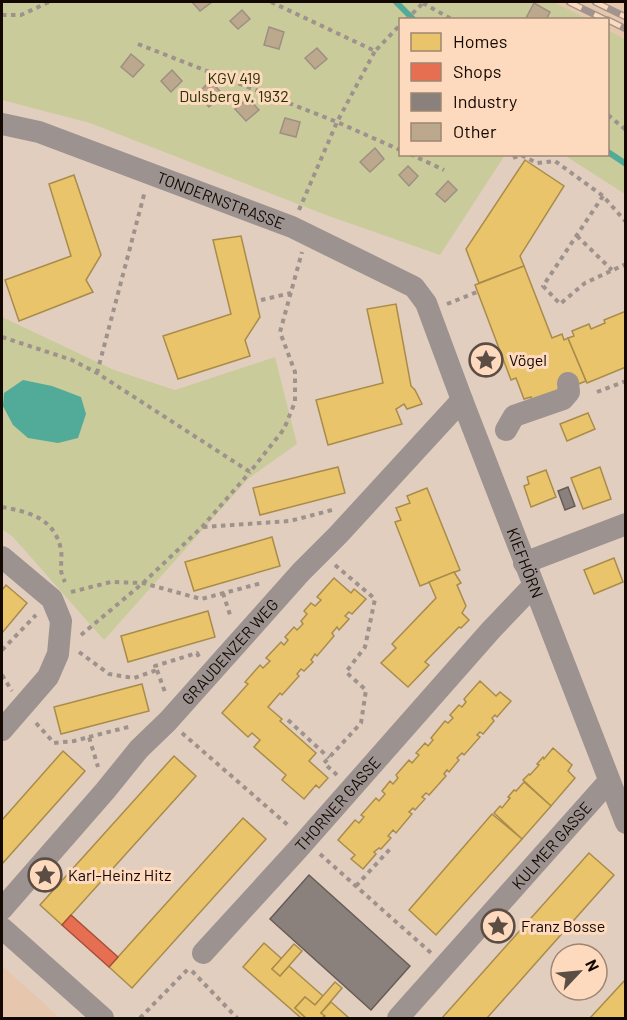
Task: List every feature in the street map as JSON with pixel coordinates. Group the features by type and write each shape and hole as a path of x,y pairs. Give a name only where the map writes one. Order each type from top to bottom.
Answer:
{"street":[{"name":"TONDERNSTRASSE","path":"2,124 39,132 300,230 414,287 437,303"},
{"name":"KIEFHÖRN","path":"437,303 462,400 626,823"},
{"path":"506,430 514,416 563,399 569,392 568,383"},
{"name":"GRAUDENZER WEG","path":"2,909 139,749 168,721 301,572 462,400"},
{"path":"524,562 626,524"},
{"path":"2,557 52,599 61,621 58,654 48,677 2,730"},
{"name":"THORNER GASSE","path":"196,960 533,586"},
{"name":"KULMER GASSE","path":"398,1018 609,781"},
{"path":"2,928 103,1018"}],"path":[{"path":"2,15 21,15 49,2"},
{"path":"271,2 375,51"},
{"path":"408,18 423,2 450,18"},
{"path":"58,654 143,583 202,527 284,429 295,402 295,372 280,332 291,292 300,230 337,122 375,51 399,27"},
{"path":"138,44 337,122 399,150"},
{"path":"609,116 626,130"},
{"path":"414,156 444,170"},
{"path":"513,158 517,156"},
{"path":"525,156 537,163 555,161 603,196 626,222"},
{"path":"97,374 150,172"},
{"path":"603,196 543,286 560,304 585,283 626,264"},
{"path":"577,236 612,270"},
{"path":"261,300 291,292"},
{"path":"437,303 477,292"},
{"path":"2,338 72,360 250,472"},
{"path":"597,392 626,381"},
{"path":"2,507 40,517 54,530 62,550 61,571 68,592 111,582 143,583 201,599 267,581"},
{"path":"202,527 290,522 334,509 338,535"},
{"path":"320,553 375,599 365,647 346,672 366,690 361,723 324,763 351,787"},
{"path":"2,650 52,599"},
{"path":"58,654 75,649 109,674 134,678 157,670 155,666 197,654 206,678"},
{"path":"2,675 22,706 54,744 133,725 139,749"},
{"path":"288,720 329,758"},
{"path":"168,721 445,965"},
{"path":"89,737 105,791"},
{"path":"357,886 390,849"},
{"path":"140,1018 196,960 237,1018"}],"shaded area":[{"path":"553,2 621,2 625,4 625,39 609,31 609,18 586,18"},
{"path":"2,966 60,1018 2,1018"}],"green space":[{"name":"KGV 419 Dulsberg v. 1932","path":"2,2 553,2 586,18 399,18 399,156 504,156 440,255 326,215 90,123 2,100"},
{"path":"609,31 625,39 625,194 566,156 609,156"},
{"path":"2,317 114,370 175,390 275,357 297,444 249,478 104,640 13,537 2,529"}],"water":[{"path":"23,380 52,386 81,397 86,414 78,438 58,443 28,438 13,425 3,406 4,393"}],"building: Homes":[{"path":"525,160 564,186 520,256 524,266 479,283 466,249"},
{"path":"74,175 101,255 86,280 93,292 19,321 5,280 71,256 49,184"},
{"path":"241,236 260,317 245,340 250,356 178,379 163,336 231,314 213,240"},
{"path":"524,266 552,338 562,334 564,340 568,338 586,381 533,402 531,397 524,399 516,378 511,380 475,285"},
{"path":"396,304 411,386 422,404 407,409 404,404 396,409 402,424 328,445 316,400 383,383 367,309"},
{"path":"626,311 626,367 587,383 568,338 574,336 572,331 589,324 591,329 605,323 604,320"},
{"path":"588,413 595,429 567,441 560,424"},
{"path":"338,467 345,493 260,515 253,488"},
{"path":"600,467 611,499 583,509 571,478"},
{"path":"546,470 556,497 531,507 524,486 529,484 527,477"},
{"path":"427,488 460,570 420,586 395,522 401,520 396,508 410,503 407,496"},
{"path":"272,537 280,566 194,591 185,562"},
{"path":"614,558 623,582 594,594 584,570"},
{"path":"454,572 461,583 457,585 466,606 462,613 469,620 461,628 459,627 425,662 429,665 408,687 381,663 396,648 392,644 436,598 429,582"},
{"path":"334,578 351,593 354,589 366,599 352,614 349,612 345,616 349,619 339,630 337,627 332,633 334,636 317,656 315,654 311,660 313,662 304,671 301,669 297,674 299,676 268,707 282,719 280,721 316,753 309,761 328,778 319,788 316,785 304,799 282,780 286,775 254,747 260,740 252,733 248,737 222,713 248,684 245,682 260,665 263,668 270,661 266,658 281,642 284,645 288,640 285,637 294,627 297,630 303,624 301,621 307,614 304,611 311,603 315,606 321,600 317,597"},
{"path":"6,585 27,603 2,633 2,590"},
{"path":"208,611 215,637 128,662 121,636"},
{"path":"480,681 496,696 500,692 511,701 497,717 495,715 492,718 494,721 483,734 480,732 477,735 480,737 464,755 462,753 457,758 459,760 449,772 447,770 444,774 446,776 429,795 426,793 422,797 425,799 415,810 413,808 409,812 412,814 396,833 393,830 388,836 391,838 381,849 374,852 376,854 363,869 351,859 355,855 338,840 355,820 359,823 364,817 361,815 376,798 379,801 385,794 382,791 390,781 393,784 398,778 396,775 409,760 412,763 419,755 416,753 425,743 428,746 433,740 431,738 445,721 448,723 453,718 450,715 459,705 462,707 466,702 464,699"},
{"path":"142,684 149,711 61,734 54,707"},
{"path":"553,748 572,765 568,771 575,778 551,806 523,780"},
{"path":"63,751 85,771 2,864 2,820"},
{"path":"174,756 196,776 62,925 40,905"},
{"path":"524,782 551,806 522,839 494,813 500,806 502,808 510,798 508,797"},
{"path":"492,814 522,839 436,935 409,910"},
{"path":"243,818 266,839 132,988 109,967"},
{"path":"589,853 614,875 554,942 549,942 549,948 487,1018 442,1018"},
{"path":"264,943 282,959 272,969 280,976 289,966 323,996 315,1005 305,997 295,1008 306,1018 301,1018 243,967"},
{"path":"294,944 302,951 280,976 272,969"},
{"path":"626,979 626,1018 590,1018 605,1002 609,1002 609,997"},
{"path":"335,982 342,988 321,1013 325,1016 322,1018 306,1018 295,1008 305,997 315,1005"},
{"path":"331,1002 349,1018 322,1018 325,1016 321,1013"}],"building: Shops":[{"path":"71,915 118,957 109,967 62,925"}],"building: Industry":[{"path":"568,487 575,506 565,510 558,491"},
{"path":"309,875 410,966 371,1010 270,919"}],"building: Other":[{"path":"192,2 212,2 200,11"},
{"path":"534,3 550,12 547,18 526,18"},
{"path":"242,10 250,19 238,29 230,21"},
{"path":"269,27 284,32 279,49 264,45"},
{"path":"317,48 327,59 315,69 305,58"},
{"path":"131,54 144,65 133,77 121,67"},
{"path":"172,70 182,81 171,92 161,81"},
{"path":"210,81 223,94 209,107 197,94"},
{"path":"248,98 259,110 246,121 235,109"},
{"path":"285,118 300,122 296,137 280,133"},
{"path":"375,148 384,159 370,172 360,162"},
{"path":"408,166 418,176 409,186 399,175"},
{"path":"448,181 457,190 445,202 436,194"}],"waterway":[{"path":"396,2 412,18"},
{"path":"609,153 626,164"}],"railway":[{"path":"569,2 602,18"},
{"path":"595,2 626,17"},
{"path":"609,20 626,29"}],"place":[{"name":"Vögel","path":"486,360"},
{"name":"Karl-Heinz Hitz","path":"45,875"},
{"name":"Franz Bosse","path":"498,926"}]}
